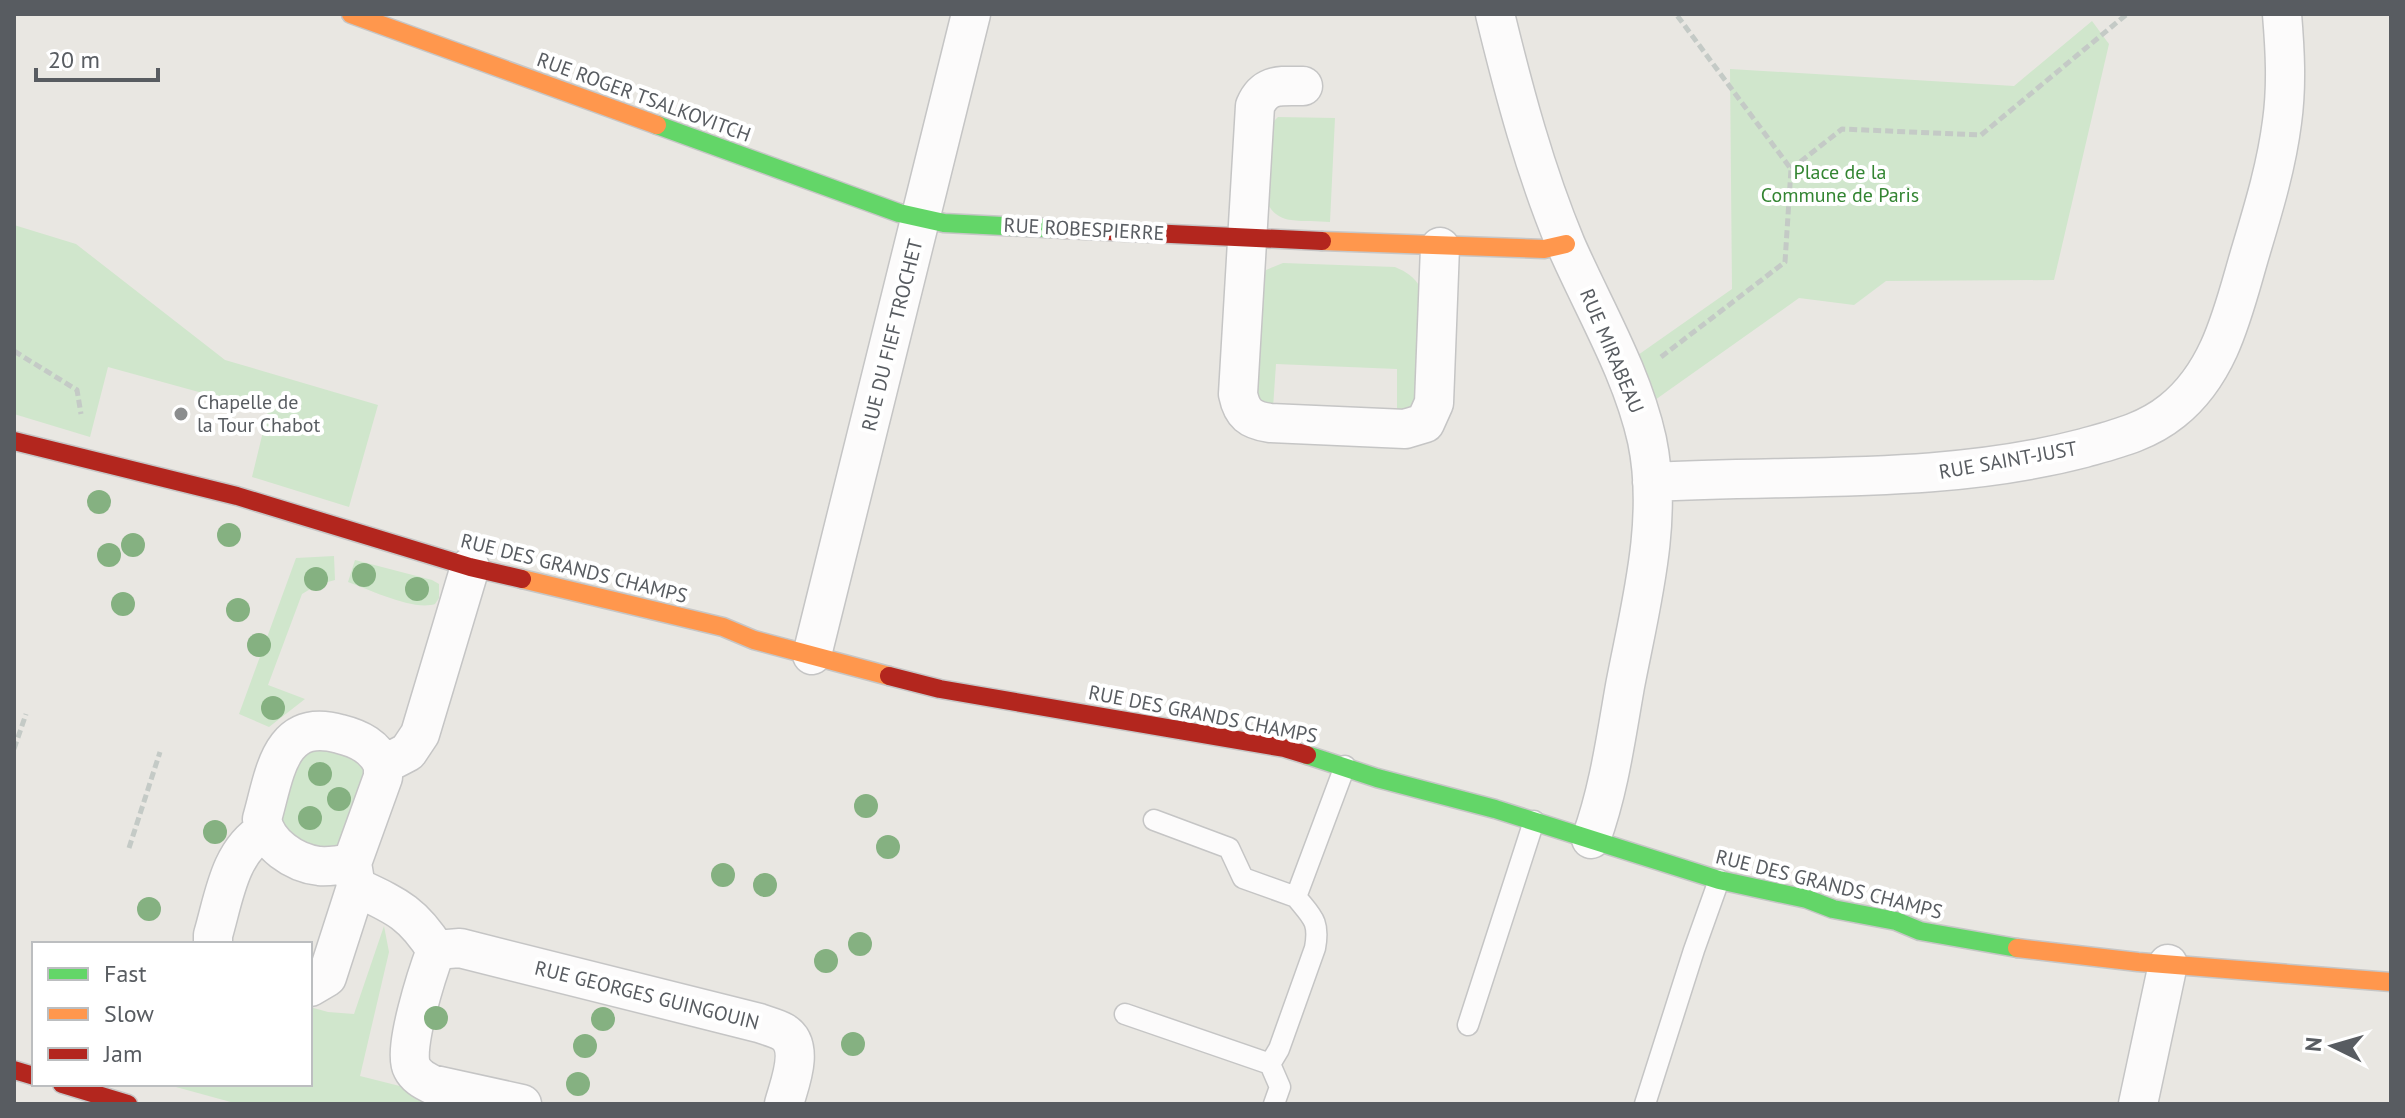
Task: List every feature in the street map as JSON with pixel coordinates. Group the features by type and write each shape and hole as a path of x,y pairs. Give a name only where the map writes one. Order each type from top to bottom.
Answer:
{"street":[{"name":"RUE ROGER TSALKOVITCH","path":"351,14 899,213 922,217"},
{"name":"RUE DU FIEF TROCHET","path":"812,655 971,14"},
{"name":"RUE MIRABEAU","path":"1495,14 1514,94 1566,244 1639,406 1648,444 1652,482 1647,573 1606,789 1591,839"},
{"name":"RUE SAINT-JUST","path":"1652,482 1930,473 1974,468 2046,458 2137,434 2174,410 2205,374 2226,337 2272,181 2282,121 2286,67 2282,14"},
{"path":"1303,86 1269,88 1260,94 1255,106 1238,394 1246,416 1270,423 1405,429 1425,423 1434,403 1440,247"},
{"name":"RUE ROBESPIERRE","path":"922,217 944,223 1440,247 1544,249 1566,244"},
{"name":"RUE DES GRANDS CHAMPS","path":"14,441 237,496 470,567 723,627 754,640 940,689 1284,748 1377,778 1534,821 1719,880 1807,899 1833,909 1896,921 1920,931 2023,949 2391,982"},
{"path":"383,765 408,752 420,734 470,567"},
{"path":"312,986 327,977 354,875 383,777 383,765 378,754 350,736 328,730 309,730 294,737 284,748 262,819 264,831 279,848 297,860 354,875 417,922 436,950 409,1048 412,1069 420,1078 431,1084 522,1104"},
{"path":"213,942 235,862 250,839 264,831"},
{"name":"RUE GEORGES GUINGOUIN","path":"436,950 460,948 759,1023 787,1034 795,1058 784,1104"},
{"path":"2138,1104 2168,964"},
{"path":"69,1086 128,1104"}],"lane":[{"path":"1296,897 1345,766"},
{"path":"1154,820 1229,848 1243,878 1296,897 1316,921 1318,932 1315,948 1279,1049 1270,1064"},
{"path":"1468,1025 1534,821"},
{"path":"1645,1104 1719,880"},
{"path":"1125,1014 1270,1064 1280,1087 1274,1104"}],"path":[{"path":"1628,382 1785,262 1791,169 1676,14"},
{"path":"1791,169 1842,129 1981,135 2127,14"},
{"path":"14,351 77,390 81,412 74,455"},
{"path":"14,749 26,714"},
{"path":"129,848 160,752"}],"green space":[{"name":"Place de la Commune de Paris","path":"2092,21 2109,44 2054,280 1886,281 1854,305 1799,298 1655,400 1638,355 1732,289 1730,69 2014,86"},
{"path":"1278,117 1335,118 1330,222 1291,220 1278,216 1270,207 1262,183 1265,130"},
{"path":"14,225 76,244 225,360 378,405 349,507 252,477 268,411 108,367 90,437 14,414"},
{"path":"1283,263 1395,267 1416,281 1421,288 1415,409 1397,414 1397,369 1276,364 1273,408 1256,401 1257,290 1266,270"},
{"path":"334,556 335,580 317,585 302,594 268,685 305,699 269,727 239,714 296,558"},
{"path":"355,560 432,580 439,584 439,598 435,604 415,605 348,582"},
{"path":"316,744 353,750 366,771 341,846 318,854 286,835 279,813 296,761"},
{"path":"384,926 389,952 360,1076 471,1104 238,1104 172,1086 312,1086 312,1008 354,1014"}],"traffic: fast":[{"path":"657,125 899,213 944,223 1065,229"},
{"path":"1307,755 1377,778 1495,809 1719,880 1807,899 1833,909 1896,921 1920,931 2017,948"}],"traffic: slow":[{"path":"351,14 657,125"},
{"path":"1322,241 1544,249 1566,244"},
{"path":"522,579 723,627 754,640 889,676"},
{"path":"2017,948 2138,962 2391,982"}],"traffic: jam":[{"path":"1065,229 1322,241"},
{"path":"14,441 237,496 470,567 522,579"},
{"path":"889,676 940,689 1284,748 1307,755"},
{"path":"14,1070 32,1075"},
{"path":"69,1086 128,1104"}],"place":[{"name":"Chapelle de la Tour Chabot","path":"181,414"}]}
